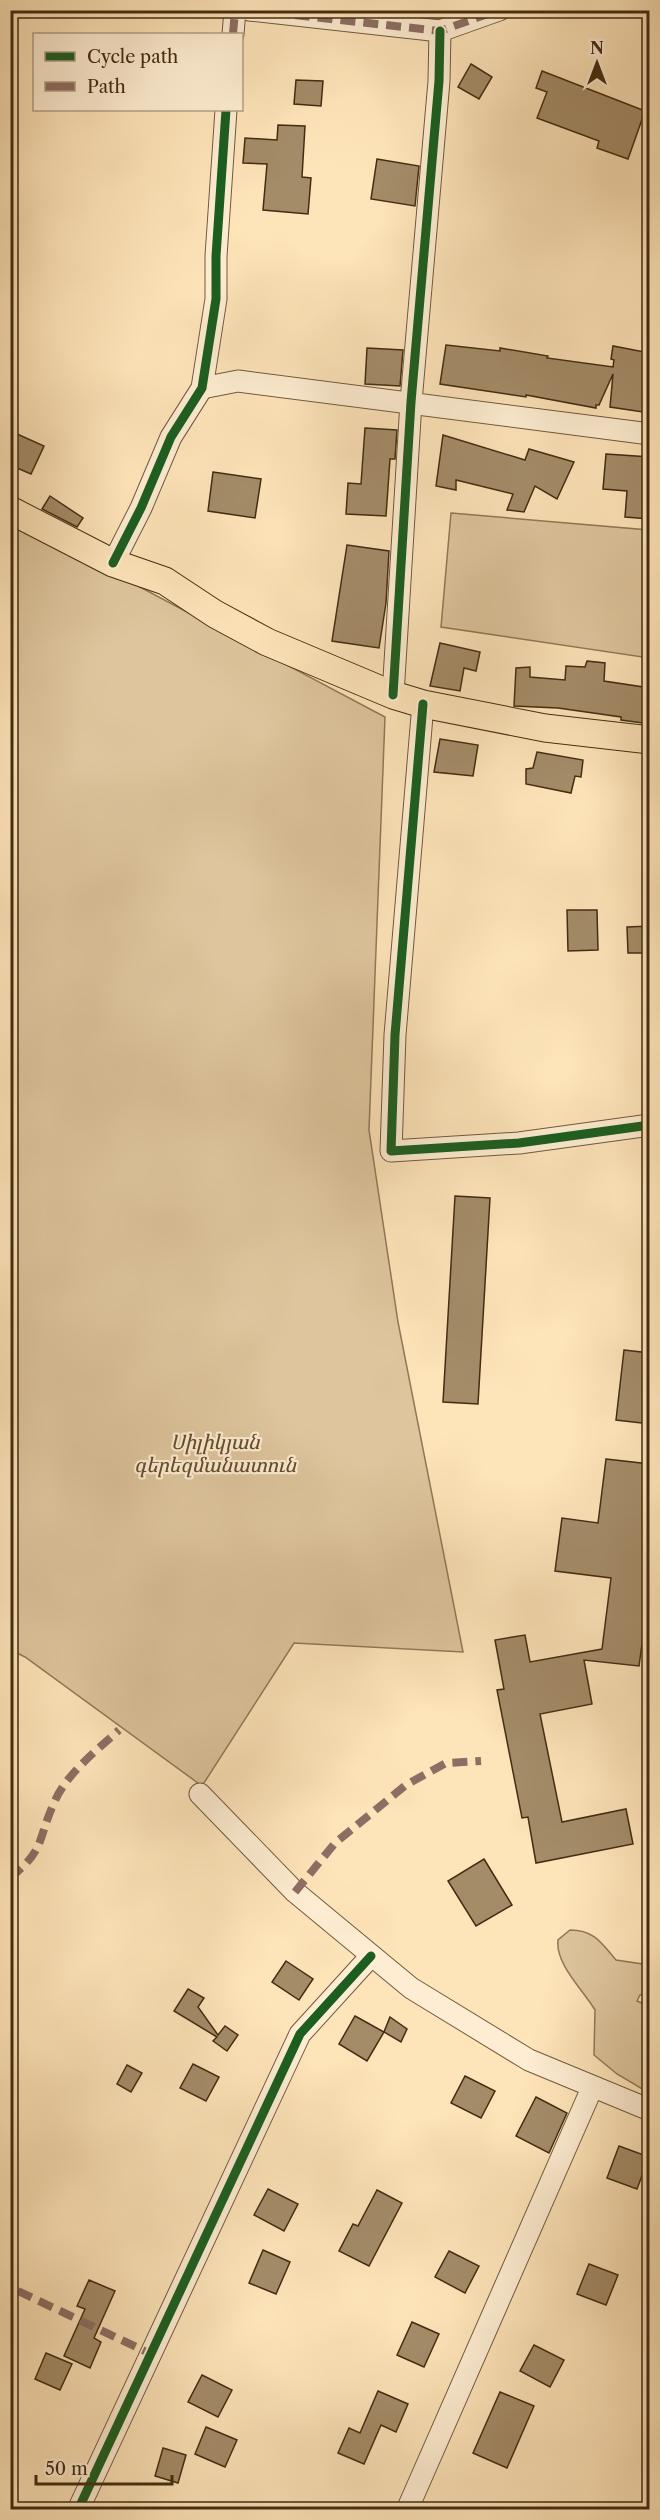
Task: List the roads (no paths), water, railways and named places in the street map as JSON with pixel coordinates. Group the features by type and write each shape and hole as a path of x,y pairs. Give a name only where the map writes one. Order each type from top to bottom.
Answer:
{"main road":[{"path":"10,510 113,564 165,581 215,614 267,642 393,695 423,704 545,729 650,740"}],"street":[{"path":"233,33 235,10"},
{"path":"249,10 440,31 500,10"},
{"path":"393,695 411,402 439,81 440,31"},
{"path":"113,564 141,508 171,437 202,388 216,299 220,186 226,111"},
{"path":"202,388 238,381 650,434"},
{"path":"423,704 395,1035 391,1151 519,1143 650,1125"},
{"path":"200,1794 295,1892 411,1988 529,2060 592,2088 650,2110"},
{"path":"78,2510 300,2034 371,1956"},
{"path":"407,2510 592,2088"}],"park label":[{"name":"Սիլիկյան գերեզմանատուն","path":"215,1454"}]}
